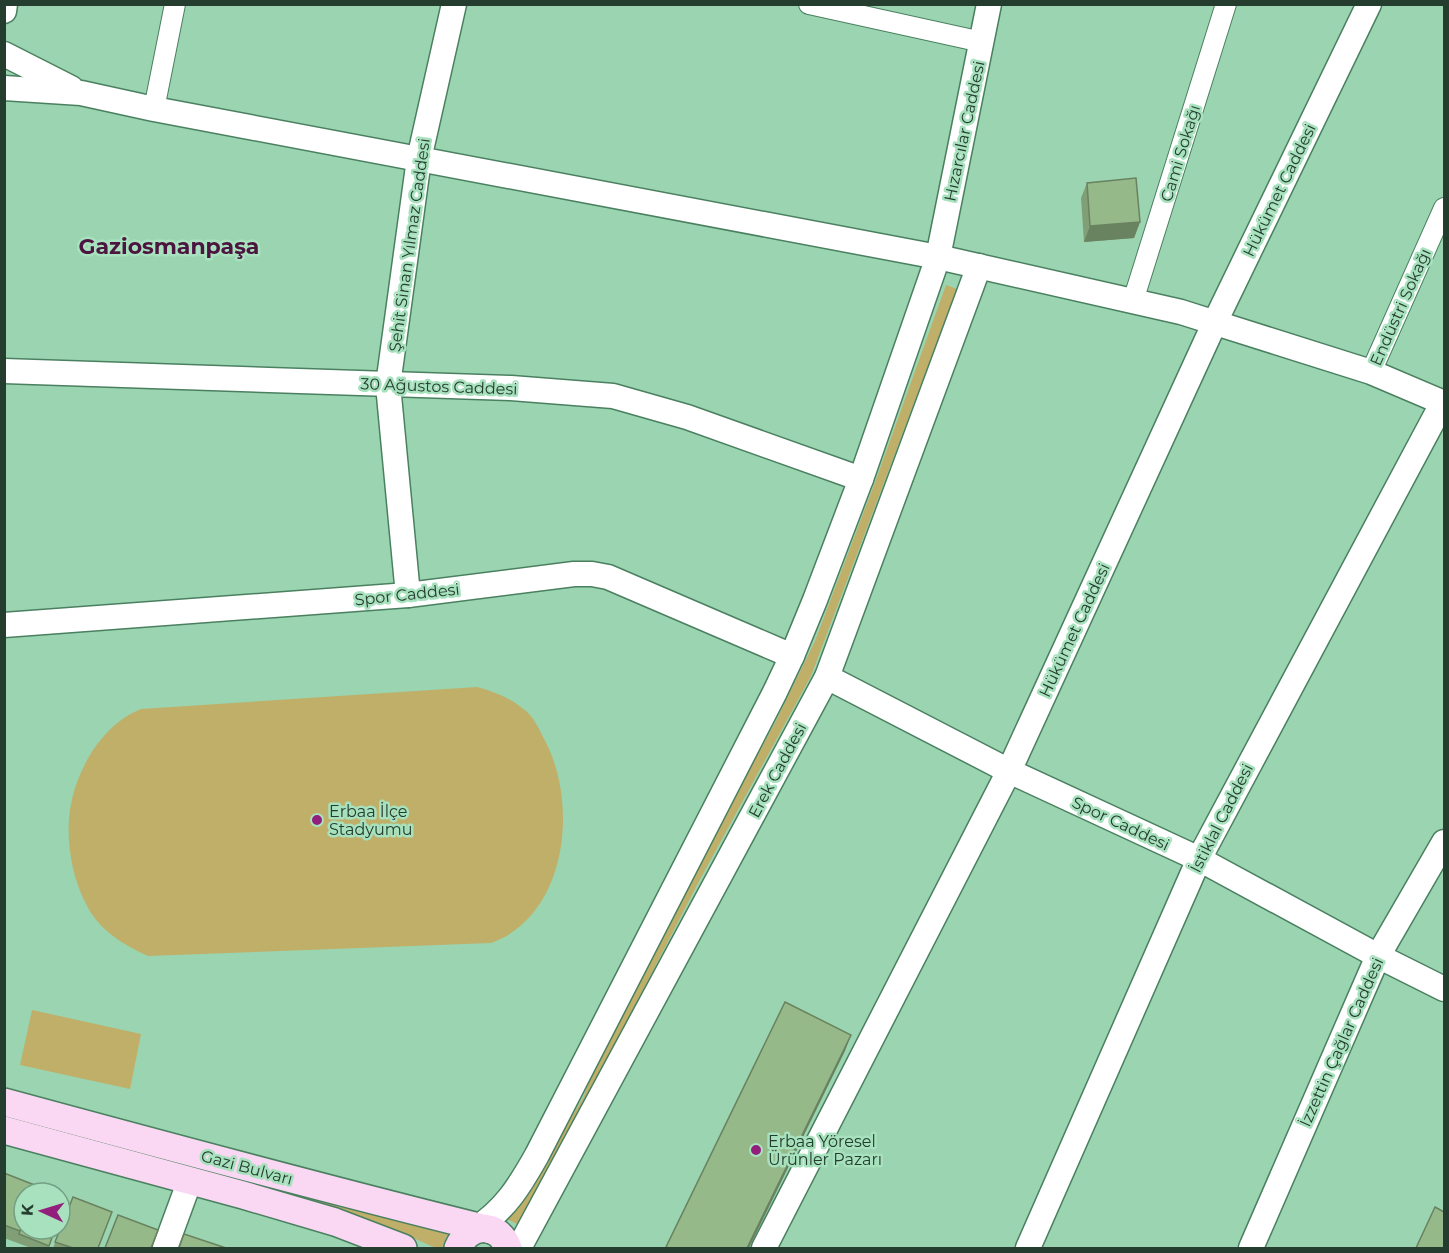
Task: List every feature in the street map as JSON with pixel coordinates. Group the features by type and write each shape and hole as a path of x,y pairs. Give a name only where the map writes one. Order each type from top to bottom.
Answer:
{"main road":[{"name":"Gazi Bulvarı","path":"4,1102 445,1220 498,1240"},
{"name":"Gazi Bulvarı","path":"4,1130 335,1222 403,1248"}],"street":[{"path":"4,11 6,4"},
{"path":"154,109 175,4"},
{"name":"Şehit Sinan Yılmaz Caddesi","path":"408,595 388,385 419,159 454,4"},
{"path":"809,4 982,42"},
{"name":"Hızarcılar Caddesi","path":"938,257 989,4"},
{"name":"Cami Sokağı","path":"1133,301 1226,4"},
{"name":"Hükümet Caddesi","path":"764,1248 1010,771 1215,322 1370,4"},
{"path":"4,54 81,93"},
{"path":"4,88 81,93 154,109 938,257 1215,322 1371,372 1444,402"},
{"name":"Endüstri Sokağı","path":"1371,372 1444,208"},
{"path":"498,1240 493,1217 510,1199 537,1155 792,656 861,478 938,257"},
{"name":"Erek Caddesi","path":"498,1240 827,677 978,266"},
{"name":"30 Ağustos Caddesi","path":"4,371 511,388 613,396 687,417 861,478"},
{"name":"İstiklal Caddesi","path":"1028,1248 1199,859 1444,402"},
{"name":"Spor Caddesi","path":"4,625 408,595 574,574 592,574 608,577 792,656"},
{"name":"Spor Caddesi","path":"827,677 1010,771 1199,859 1444,989"},
{"name":"İzzettin Çağlar Caddesi","path":"1251,1248 1378,956 1444,842"},
{"path":"165,1248 190,1180"}],"shaded area":[{"path":"946,285 957,289 811,676 698,883 519,1225 505,1218 520,1204 583,1098 598,1058 701,858 775,723 815,641"},
{"name":"Erbaa İlçe Stadyumu","path":"477,687 509,699 531,716 540,730 554,763 561,792 563,822 560,853 551,882 537,908 517,929 491,943 148,956 104,929 91,913 74,874 70,852 71,803 82,770 91,754 101,739 126,717 141,709"},
{"path":"32,1010 141,1034 130,1089 20,1065"},
{"path":"4,1113 448,1233 442,1248 436,1248 329,1207 5,1119"}],"building":[{"path":"1136,178 1140,222 1090,226 1087,183"},
{"name":"Erbaa Yöresel Ürünler Pazarı","path":"785,1002 851,1035 747,1248 668,1248 666,1247"},
{"path":"4,1173 24,1181 12,1181 12,1228 4,1225"},
{"path":"73,1197 112,1212 98,1248 73,1248 55,1242 72,1241"},
{"path":"1435,1207 1444,1212 1444,1248 1416,1248"},
{"path":"118,1215 158,1230 151,1248 105,1248"},
{"path":"184,1234 226,1248 179,1248"},
{"path":"36,1241 51,1241 49,1246"}],"place":[{"name":"Erbaa İlçe Stadyumu","path":"317,820"},
{"name":"Erbaa Yöresel Ürünler Pazarı","path":"756,1150"}],"district":[{"name":"Gaziosmanpaşa","path":"169,246"}]}
